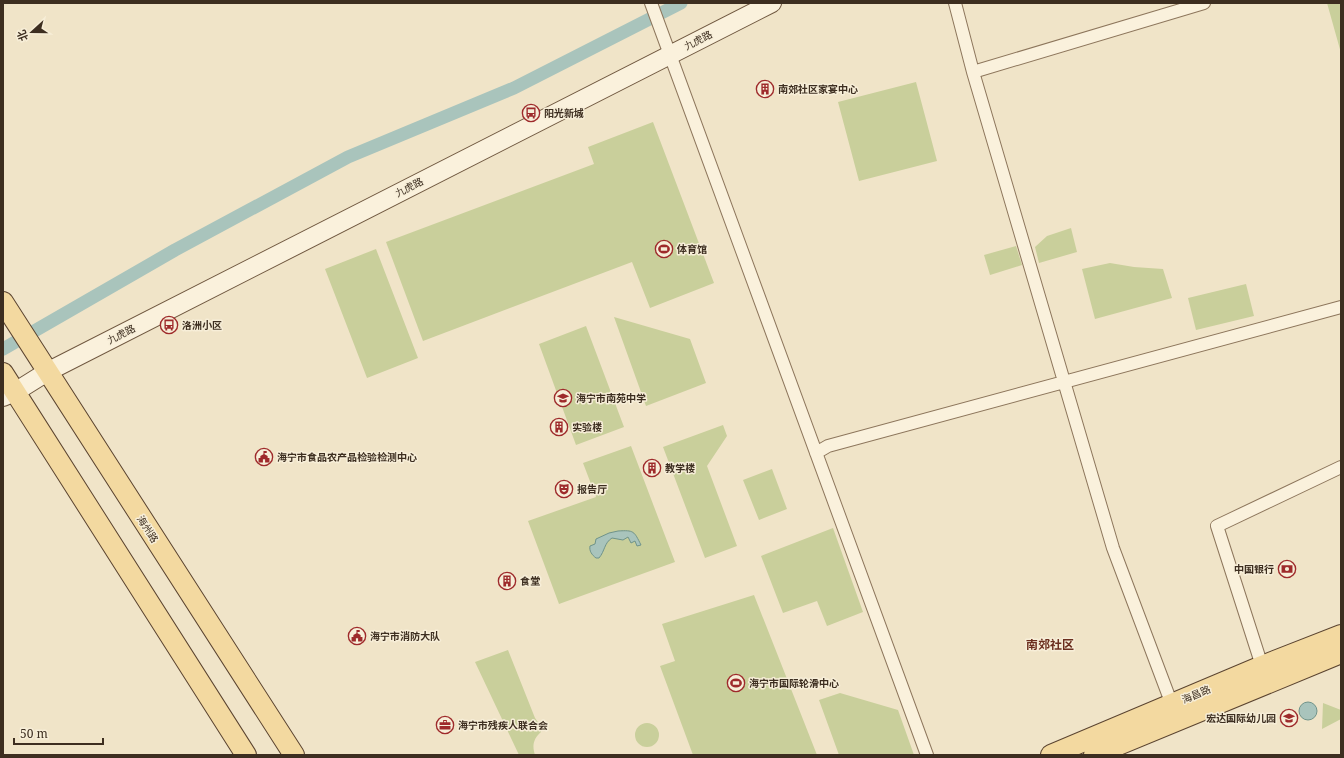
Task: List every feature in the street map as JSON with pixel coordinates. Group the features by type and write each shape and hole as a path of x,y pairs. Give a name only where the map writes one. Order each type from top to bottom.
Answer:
{"main road":[{"name":"海州路","path":"7,309 294,755"},
{"path":"7,385 246,755"},
{"name":"海昌路","path":"1094,755 1262,666 1341,635"},
{"name":"海昌路","path":"1051,755 1341,653"}],"street":[{"path":"651,3 927,755"},
{"name":"九虎路","path":"7,385 43,365 668,47 772,3"},
{"path":"955,3 973,72 1113,548 1176,712"},
{"path":"973,72 1204,3"},
{"path":"816,453 828,446 1341,307"},
{"path":"1262,666 1217,526 1341,467"}],"green space":[{"path":"1327,3 1341,3 1341,53"},
{"path":"916,82 937,161 859,181 838,102"},
{"path":"653,122 714,283 650,308 632,262 423,341 386,242 594,164 588,147"},
{"path":"1071,228 1077,252 1039,263 1035,247 1047,236"},
{"path":"1016,246 1022,265 990,275 984,255"},
{"path":"376,249 418,358 367,378 325,269"},
{"path":"1110,263 1134,267 1163,269 1172,298 1095,319 1082,269"},
{"path":"1246,284 1254,316 1196,330 1188,298"},
{"path":"614,317 690,339 706,383 646,406"},
{"path":"586,326 624,427 576,445 539,344"},
{"path":"723,425 727,436 707,466 737,546 705,558 663,447"},
{"path":"631,446 675,562 559,604 528,521 596,497 583,463"},
{"path":"772,469 787,509 759,520 743,480"},
{"path":"833,528 863,612 827,626 817,601 783,613 761,556"},
{"name":"海宁市国际轮滑中心","path":"754,595 817,755 693,755 660,666 675,661 662,624"},
{"path":"508,650 535,718 540,725 541,732 536,737 534,743 535,755 519,755 475,662"},
{"path":"840,693 898,710 914,755 839,755 819,700"},
{"path":"1323,703 1341,710 1341,719 1322,729"},
{"path":"647,723 655,727 659,735 655,743 647,747 639,743 635,735 639,727"}],"water":[{"path":"618,531 633,532 641,545 637,546 635,541 631,543 628,537 623,540 612,538 607,542 599,558 596,558 591,553 590,546 595,544 596,539"},
{"path":"1308,702 1314,705 1317,711 1314,717 1308,720 1302,717 1299,711 1302,705"}],"waterway":[{"path":"3,349 175,250 348,157 514,88 681,3"}],"place":[{"name":"南郊社区家宴中心","path":"765,89"},
{"name":"阳光新城","path":"531,113"},
{"name":"体育馆","path":"664,249"},
{"name":"洛洲小区","path":"169,325"},
{"name":"海宁市南苑中学","path":"563,398"},
{"name":"实验楼","path":"559,427"},
{"name":"海宁市食品农产品检验检测中心","path":"264,457"},
{"name":"教学楼","path":"652,468"},
{"name":"报告厅","path":"564,489"},
{"name":"中国银行","path":"1287,569"},
{"name":"食堂","path":"507,581"},
{"name":"海宁市消防大队","path":"357,636"},
{"name":"海宁市国际轮滑中心","path":"736,683"},
{"name":"宏达国际幼儿园","path":"1289,718"},
{"name":"海宁市残疾人联合会","path":"445,725"}],"district":[{"name":"南郊社区","path":"1050,645"}]}
